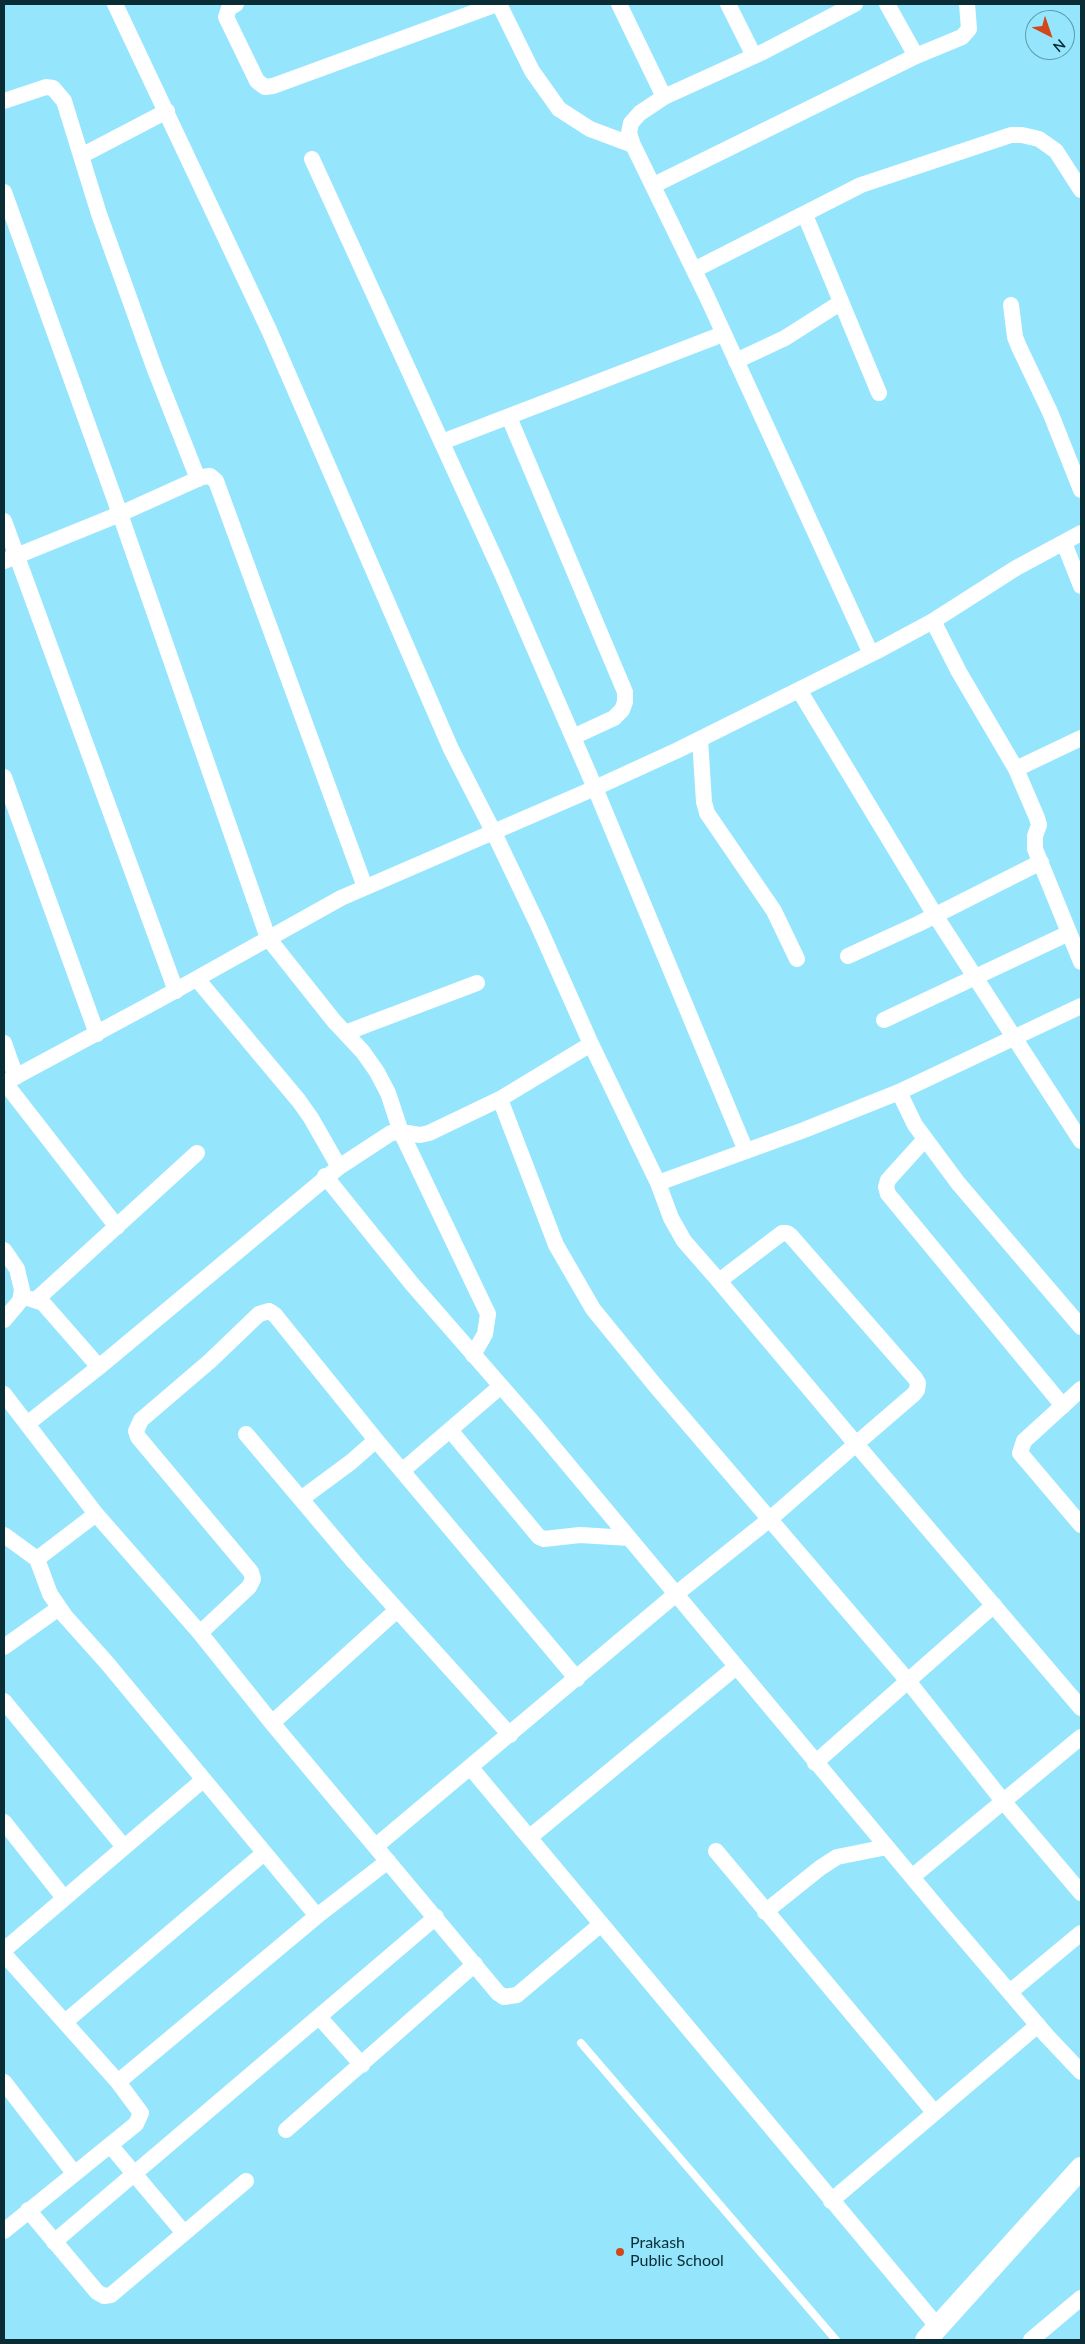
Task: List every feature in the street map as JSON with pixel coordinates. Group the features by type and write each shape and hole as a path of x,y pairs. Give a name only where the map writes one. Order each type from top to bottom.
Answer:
{"street":[{"path":"115,4 269,330 451,749 494,833 591,1044 658,1183 678,1232 1081,1708"},
{"path":"236,4 229,8 226,17 257,80 260,85 266,87 498,4 532,71 559,109 590,129 633,145"},
{"path":"619,4 664,97"},
{"path":"728,4 754,56"},
{"path":"855,4 837,7 754,56 664,97 640,113 631,123 629,133 872,654"},
{"path":"887,4 916,56"},
{"path":"654,185 916,56 966,34 970,22 967,4"},
{"path":"4,101 46,87 53,88 64,101 81,156 154,367 198,478"},
{"path":"81,156 167,112"},
{"path":"694,270 861,185 1011,135 1022,135 1039,139 1056,151 1081,190"},
{"path":"312,159 442,442 573,737 746,1151"},
{"path":"4,192 120,514 268,938 378,1072 395,1109 401,1132 488,1314 485,1334 473,1354"},
{"path":"805,215 879,393"},
{"path":"736,361 785,338 840,303"},
{"path":"1011,305 1015,337 1050,412 1081,490"},
{"path":"442,442 723,334"},
{"path":"509,417 625,692 625,702 622,710 614,718 573,737"},
{"path":"10,559 120,514 198,478 210,476 220,487 365,887"},
{"path":"4,521 10,559 176,991"},
{"path":"8,1081 176,991 268,938 365,887 595,788 700,739 872,654 933,621 1016,568 1081,533"},
{"path":"1064,543 1081,586"},
{"path":"933,621 955,665 1016,769 1039,825 1034,842 1081,962"},
{"path":"799,690 935,915 1081,1141"},
{"path":"1016,769 1081,738"},
{"path":"700,739 704,802 708,813 774,911 797,959"},
{"path":"4,777 97,1034"},
{"path":"848,956 1041,862"},
{"path":"884,1020 977,978 1069,933"},
{"path":"196,979 299,1101 339,1167"},
{"path":"345,1033 476,984"},
{"path":"658,1183 899,1092 1081,1006"},
{"path":"4,1043 8,1081 117,1227"},
{"path":"27,1424 99,1367 325,1176 382,1138 401,1132 420,1135 430,1133 500,1098 591,1044"},
{"path":"899,1092 915,1125 958,1183 1081,1327"},
{"path":"500,1098 556,1245 588,1301 654,1384 908,1681 1003,1801 1081,1893"},
{"path":"925,1139 888,1180 886,1187 888,1194 1063,1406"},
{"path":"4,1320 29,1297 117,1227 196,1153"},
{"path":"325,1176 412,1284 501,1386 912,1877 1038,2025 1081,2072"},
{"path":"376,1846 676,1594 770,1520 914,1394 918,1384 915,1378 787,1233 782,1233 719,1281"},
{"path":"4,1250 17,1269 29,1297 55,1314 99,1367"},
{"path":"200,1633 250,1587 253,1579 251,1572 138,1437 136,1431 141,1420 210,1361 259,1314 270,1311 577,1678"},
{"path":"402,1471 501,1386"},
{"path":"1081,1389 1024,1441 1020,1453 1081,1525"},
{"path":"4,1394 96,1514 200,1633 272,1723 498,1993 504,1998 517,1995 600,1925"},
{"path":"450,1430 539,1537 544,1539 580,1535 629,1538"},
{"path":"246,1434 397,1610 510,1735"},
{"path":"301,1500 351,1462 376,1440"},
{"path":"37,1559 96,1514"},
{"path":"4,1535 37,1559 50,1594 59,1608 317,1916"},
{"path":"816,1763 994,1606"},
{"path":"4,1647 59,1608"},
{"path":"272,1723 397,1610"},
{"path":"530,1837 736,1667"},
{"path":"4,1702 124,1847"},
{"path":"912,1877 1081,1737"},
{"path":"470,1768 530,1837 600,1925 742,2091 831,2201 932,2333 1081,2168"},
{"path":"4,2232 28,2210 136,2124 141,2113 118,2082 4,1952 64,1898 203,1780"},
{"path":"4,1822 64,1898"},
{"path":"765,1912 820,1868 837,1857 887,1847"},
{"path":"716,1851 934,2112"},
{"path":"66,2022 264,1853"},
{"path":"118,2082 317,1916 388,1861"},
{"path":"54,2242 132,2174 320,2018 436,1917"},
{"path":"1010,1992 1081,1933"},
{"path":"286,2130 475,1964"},
{"path":"320,2018 362,2065"},
{"path":"831,2201 1038,2025"},
{"path":"4,2082 74,2173"},
{"path":"110,2145 132,2174 184,2234"},
{"path":"28,2210 97,2292 104,2296 111,2295 246,2181"},
{"path":"1031,2340 1081,2298"}],"lane":[{"path":"581,2043 836,2340"}],"place":[{"name":"Prakash Public School","path":"620,2252"}]}
